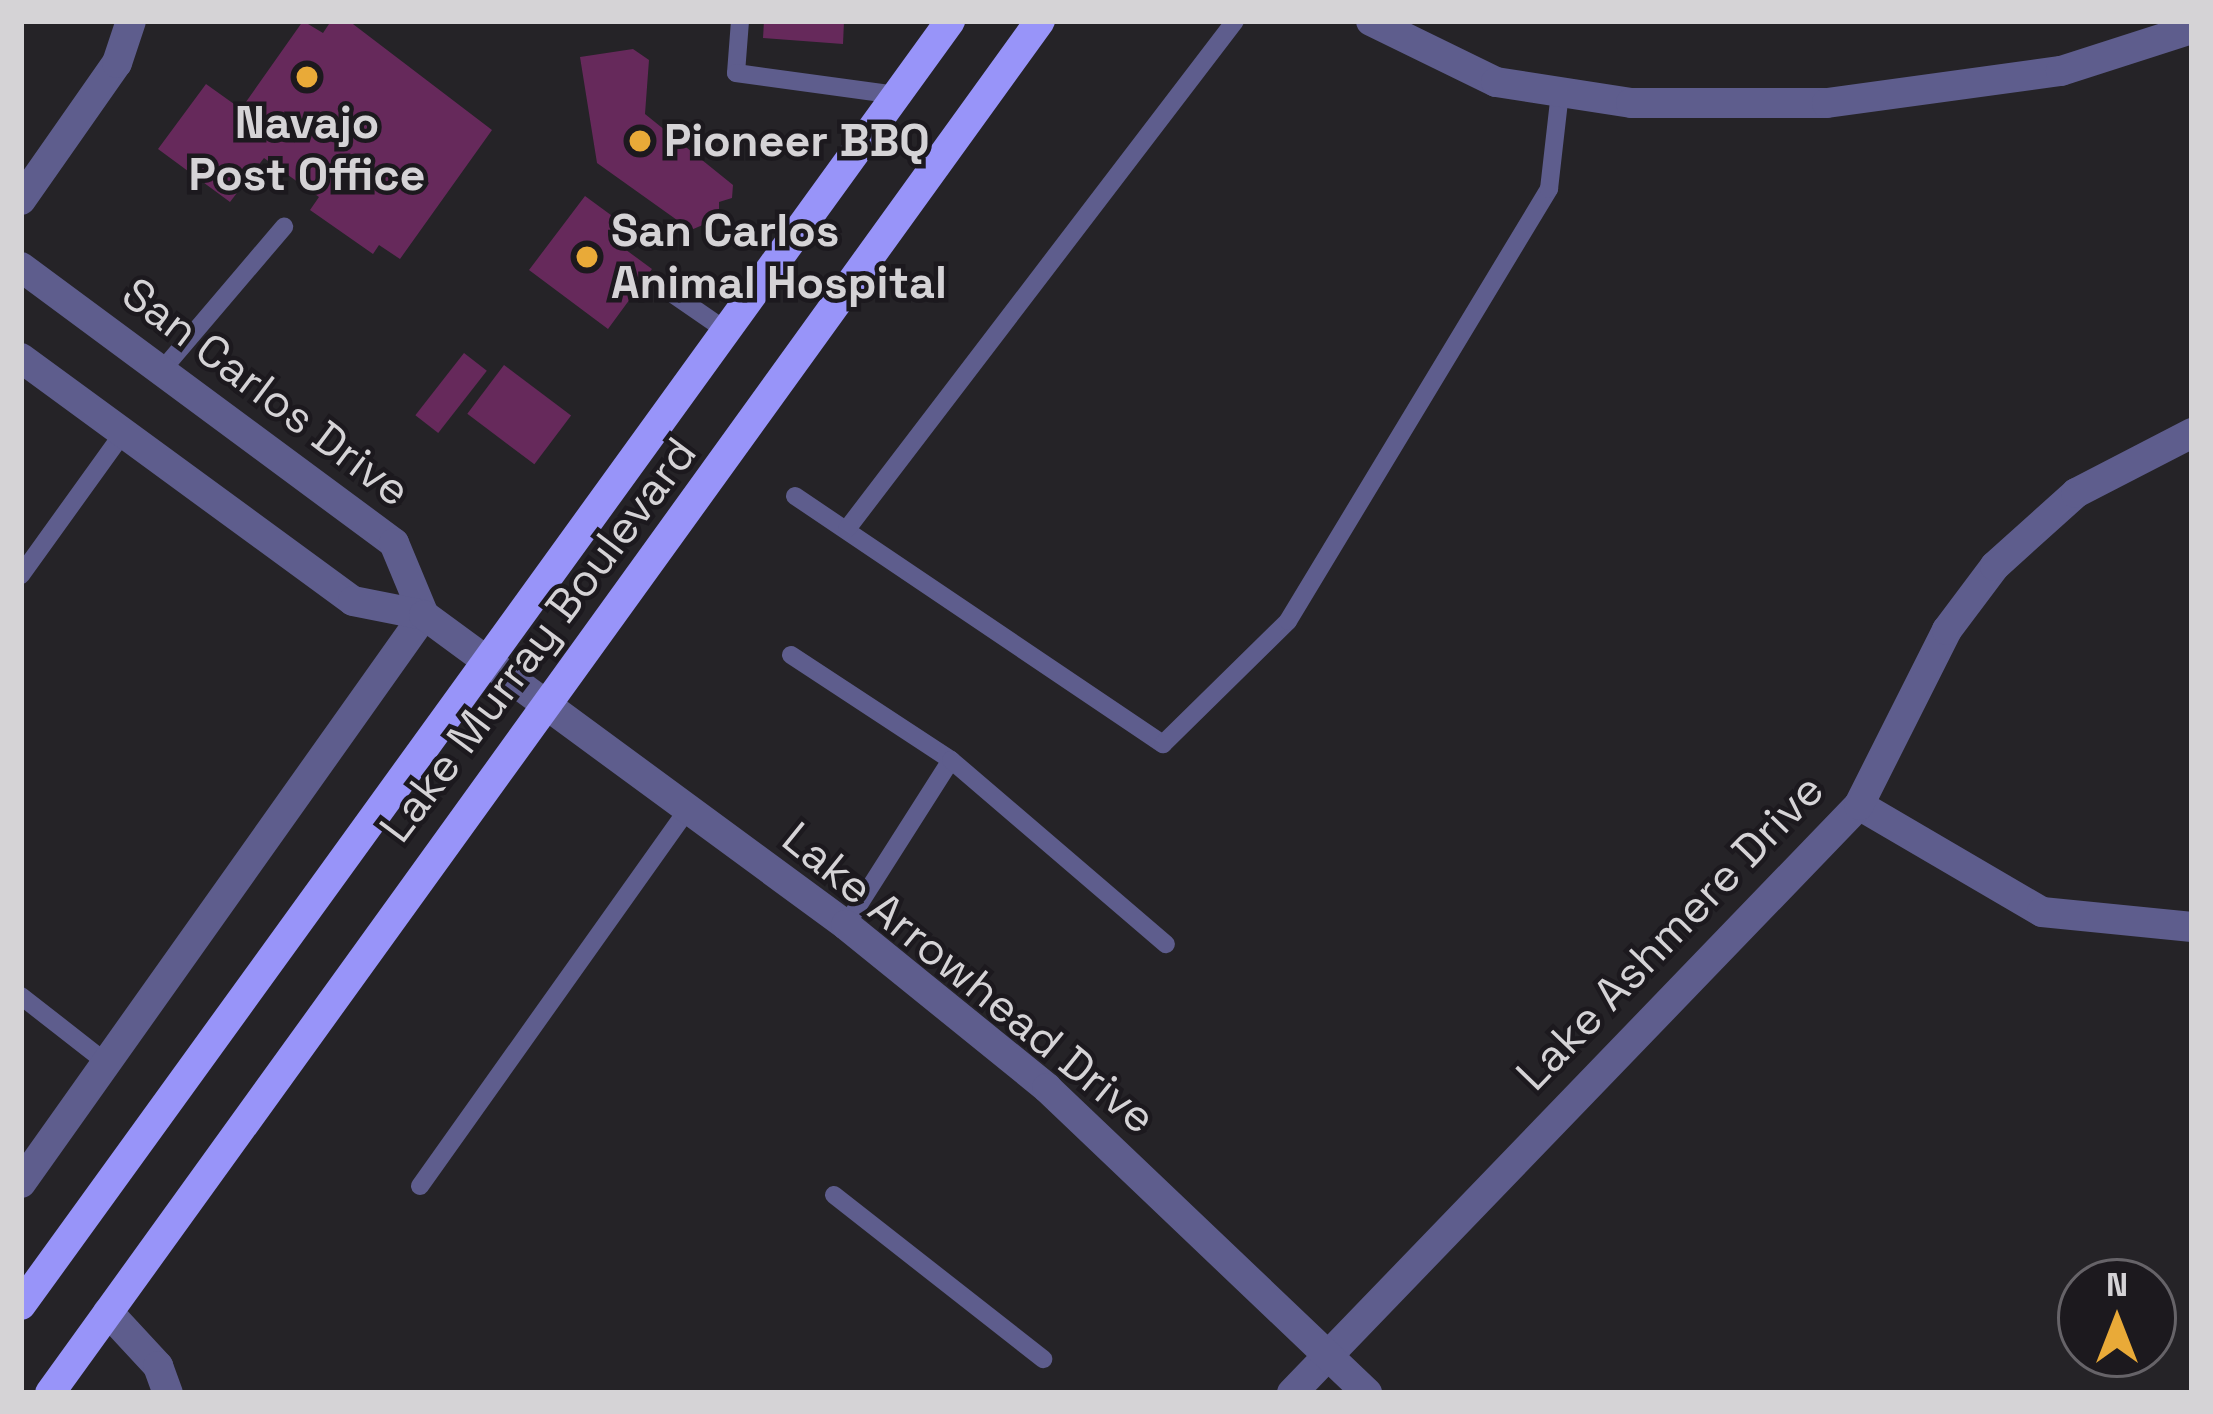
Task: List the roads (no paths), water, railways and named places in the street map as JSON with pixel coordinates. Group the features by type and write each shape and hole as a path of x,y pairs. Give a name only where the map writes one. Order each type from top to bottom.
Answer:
{"main road":[{"name":"Lake Murray Boulevard","path":"21,1304 950,21"},
{"name":"Lake Murray Boulevard","path":"50,1393 1040,21"}],"street":[{"path":"21,200 117,63 131,21"},
{"path":"1371,21 1417,38 1496,82 1631,103 1827,103 2061,71 2192,29"},
{"name":"San Carlos Drive","path":"21,267 394,543 424,615"},
{"path":"21,358 352,601 424,615 545,707"},
{"name":"Lake Ashmere Drive","path":"1292,1393 1681,998 1858,805 1947,630 1995,566 2076,494 2192,433"},
{"path":"21,1184 424,615"},
{"name":"Lake Arrowhead Drive","path":"545,707 846,925 1047,1088 1367,1393"},
{"path":"1858,805 2042,912 2192,927"},
{"path":"107,1312 158,1366 168,1393"}],"lane":[{"path":"740,21 736,73 897,95"},
{"path":"848,530 1235,21"},
{"path":"795,496 1163,743 1288,621 1549,189 1560,92"},
{"path":"163,369 284,227"},
{"path":"670,292 728,332"},
{"path":"21,574 123,433"},
{"path":"791,655 951,760 1166,944"},
{"path":"846,925 951,760"},
{"path":"420,1186 686,812"},
{"path":"21,996 107,1064"},
{"path":"834,1195 1043,1359"}],"place":[{"name":"Navajo Post Office","path":"307,77"},
{"name":"Pioneer BBQ","path":"640,141"},
{"name":"San Carlos Animal Hospital","path":"587,257"}]}
